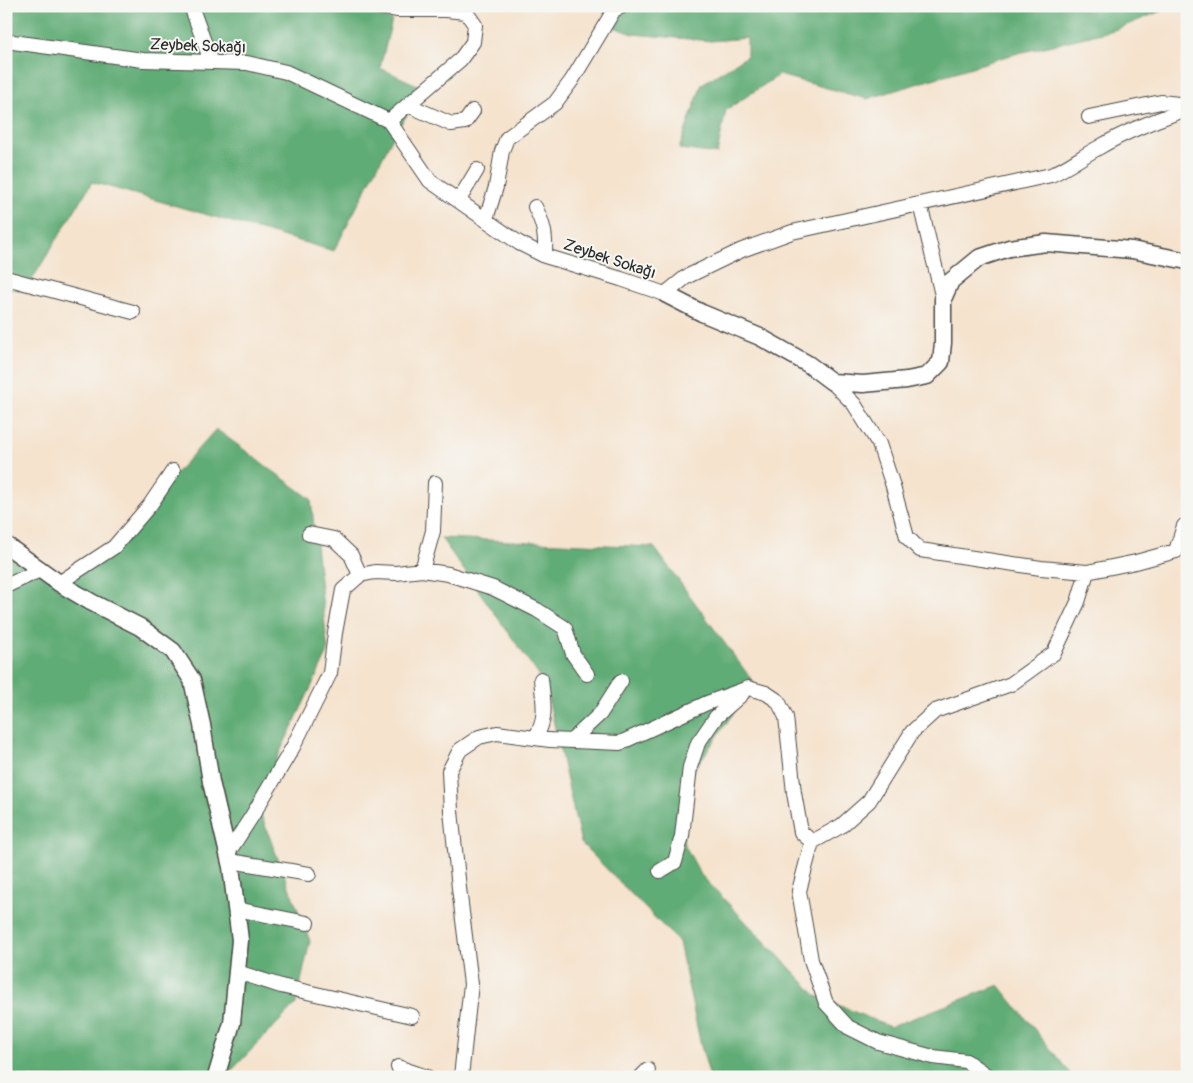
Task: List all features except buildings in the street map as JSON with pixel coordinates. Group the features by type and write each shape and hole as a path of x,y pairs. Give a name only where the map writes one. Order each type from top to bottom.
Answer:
{"street":[{"path":"192,6 210,61"},
{"path":"375,6 398,10 466,12 475,25 474,42 460,60 389,120"},
{"path":"486,219 496,187 502,152 507,138 555,103 572,80 614,7"},
{"name":"Zeybek Sokağı","path":"6,41 143,60 194,63 210,61 247,63 286,72 389,120 430,181 519,243 545,256 665,294"},
{"path":"1089,116 1161,102 1187,105"},
{"path":"408,105 450,124 465,122 473,111"},
{"path":"1187,109 1140,126 1097,148 1073,165 1051,176 792,232 742,250 686,277 665,294 702,314 760,337 808,364 832,382 854,404 879,444 907,537 920,550 1041,568 1087,572 1136,562 1176,551 1184,526 1187,525"},
{"path":"459,200 477,170"},
{"path":"832,382 863,384 907,380 927,376 941,362 944,343 943,299 920,204"},
{"name":"Zeybek Sokağı","path":"534,207 541,219 546,237 545,256"},
{"path":"943,299 951,281 979,258 1009,248 1046,242 1132,250 1187,261"},
{"path":"6,278 133,312"},
{"path":"59,583 114,547 150,505 173,471"},
{"path":"422,570 433,531 435,483"},
{"path":"309,534 334,539 351,555 360,575"},
{"path":"6,545 59,583 140,627 173,651 192,680 202,725 211,782 229,857 240,940 232,1023 216,1077"},
{"path":"6,586 40,570"},
{"path":"229,857 293,747 330,673 343,590 360,575 375,572 396,573 422,570 448,574 493,588 537,610 565,628 573,654 587,674"},
{"path":"989,1077 966,1061 932,1057 878,1042 848,1027 826,1003 811,960 799,891 812,842 842,826 869,801 912,732 935,710 1011,684 1054,653 1078,602 1087,572"},
{"path":"535,738 542,728 544,714 541,679"},
{"path":"571,742 600,714 622,681"},
{"path":"461,1077 470,984 452,820 450,771 460,750 479,737 497,733 571,742 620,743 707,703 748,688 766,693 778,701 786,717 794,793 801,832 812,842"},
{"path":"660,871 675,862 682,836 690,767 698,743 716,717 748,688"},
{"path":"229,857 309,874"},
{"path":"236,909 307,923"},
{"path":"237,972 281,986 412,1016"},
{"path":"398,1067 427,1077"}],"green space":[{"path":"6,6 357,6 392,20 380,68 426,89 397,129 334,251 92,182 25,291 6,288"},
{"path":"618,6 1174,6 1114,30 1011,55 867,99 779,75 726,110 717,154 679,149 702,84 747,56 747,38 711,41 633,34 611,26"},
{"path":"216,429 311,499 328,652 256,802 310,941 296,1004 225,1077 6,1077 6,551 60,574 110,546"},
{"path":"441,538 654,547 754,683 692,773 683,842 701,875 817,996 890,1027 999,985 1073,1077 710,1077 701,1046 679,942 581,843 545,684"}]}
